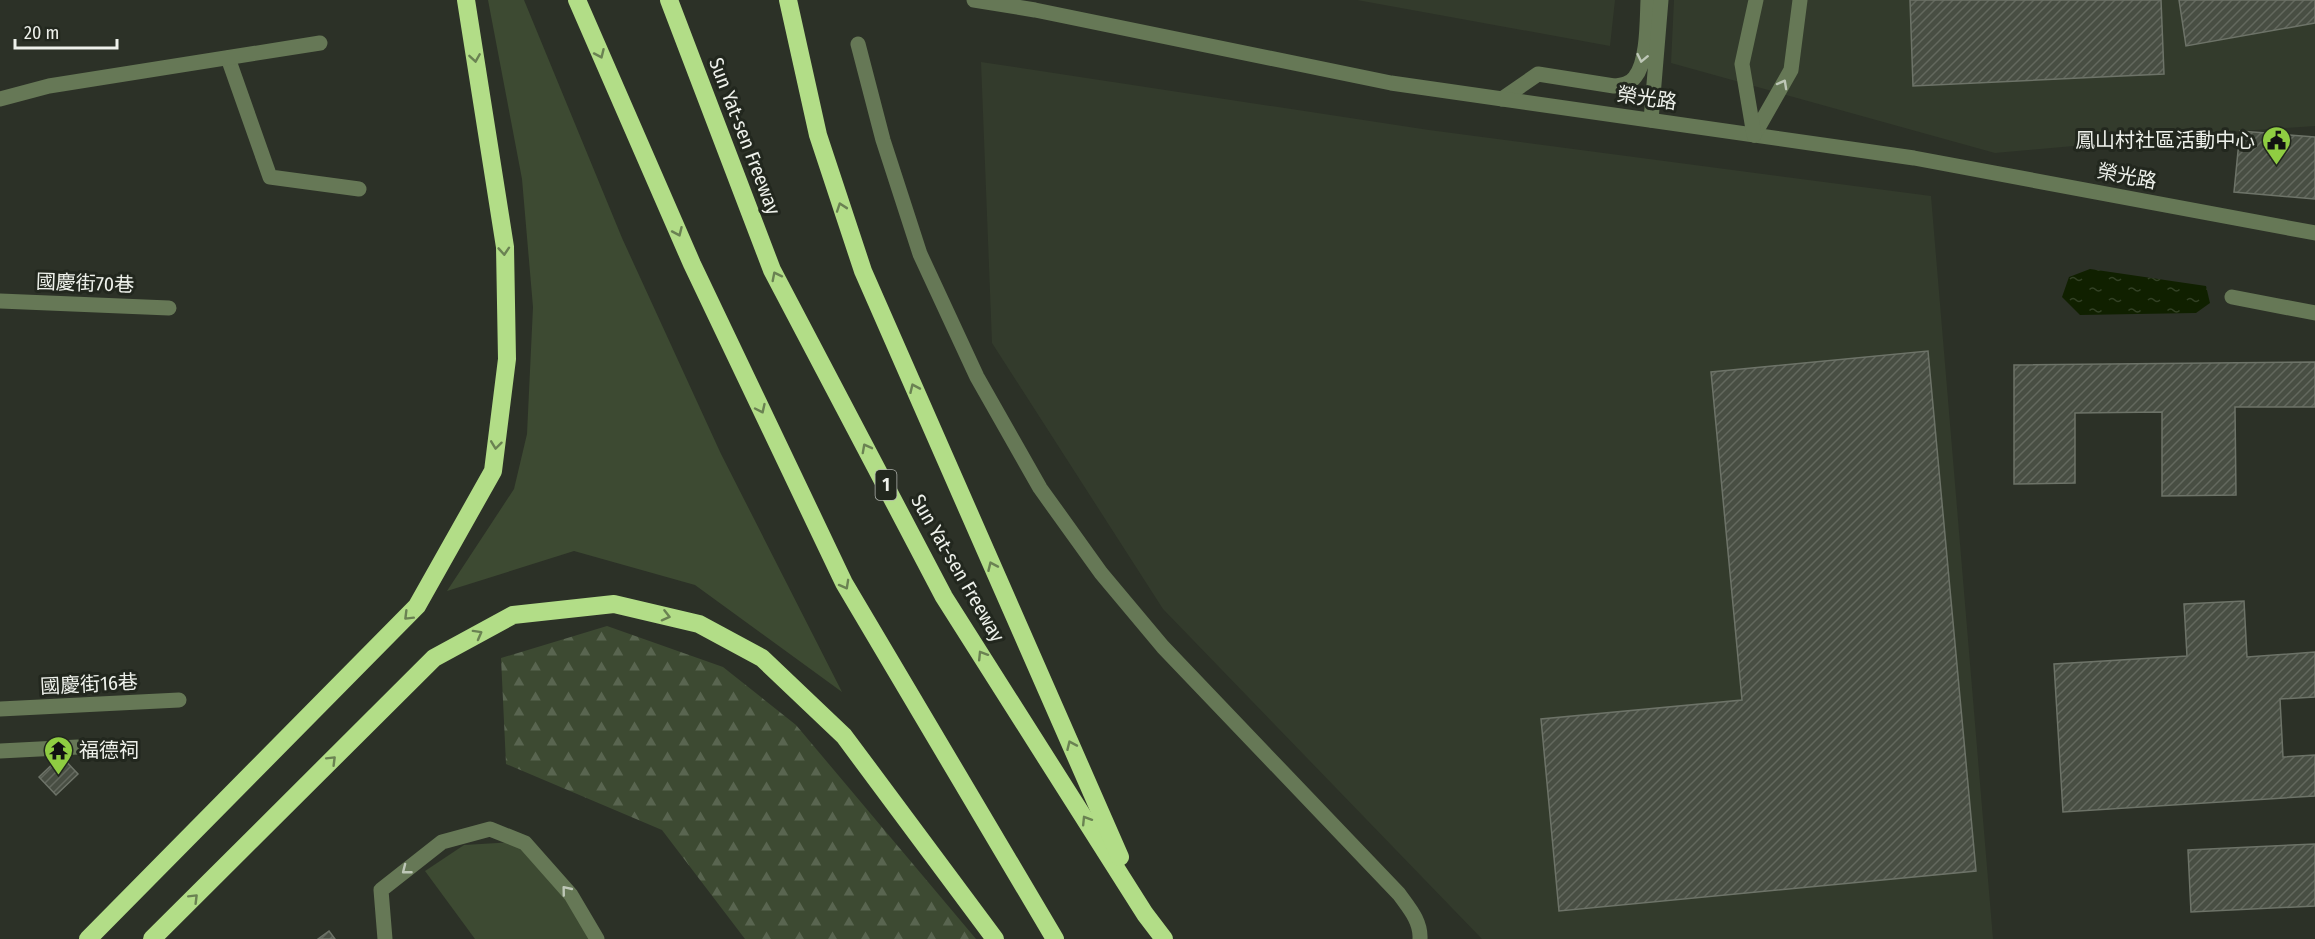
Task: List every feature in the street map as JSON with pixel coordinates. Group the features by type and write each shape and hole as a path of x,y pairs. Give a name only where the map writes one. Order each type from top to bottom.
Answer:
{"highway":[{"path":"88,939 417,606 493,471 507,359 505,247 466,0"},
{"path":"577,0 692,264 844,584 1055,939"},
{"name":"Sun Yat-sen Freeway","path":"669,0 772,270 944,597 1145,914 1164,939"},
{"path":"788,0 818,135 863,271 1145,914"},
{"path":"152,939 434,658 513,615 614,604 699,624 762,658 844,736 995,939"}],"street":[{"name":"榮光路","path":"974,0 1391,83 1914,158 2315,233"},
{"path":"1503,99 1538,74 1614,86 1625,84 1635,77 1641,64 1648,0"},
{"path":"1651,120 1661,0"},
{"path":"1754,135 1742,64 1756,0"},
{"path":"1754,135 1791,70 1800,0"},
{"path":"0,99 49,86 320,43"},
{"path":"858,44 883,140 920,254 977,377 1040,488 1101,573 1163,647 1398,894 1413,913 1420,931 1420,939"},
{"path":"228,58 270,177 359,189"},
{"path":"2232,297 2315,313"},
{"name":"國慶街70巷","path":"0,301 169,308"},
{"name":"國慶街16巷","path":"0,709 179,700"},
{"path":"0,751 78,747"},
{"path":"385,939 381,890 442,842 490,829 525,843 571,895 597,939"}],"shaded area":[{"path":"1357,0 1615,0 1610,46"},
{"path":"1674,0 2315,0 2315,126 1995,153 1671,63"},
{"path":"981,62 1429,130 1931,196 1993,939 1482,939 1163,609 992,343"}],"green space":[{"path":"488,0 524,0 622,238 721,454 842,692 695,585 574,551 447,591 514,489 527,434 533,307 522,179"},
{"path":"607,626 723,667 796,725 976,939 745,939 662,830 506,764 501,658"},
{"path":"516,842 555,874 597,939 475,939 425,871 464,845"}],"water":[{"path":"2090,269 2206,286 2210,303 2196,313 2080,315 2062,297 2069,277"}],"building":[{"path":"1910,0 2161,0 2164,74 1913,86"},
{"path":"2179,0 2315,0 2315,23 2186,46"},
{"name":"鳳山村社區活動中心","path":"2240,131 2315,137 2315,199 2234,192"},
{"path":"1928,351 1976,871 1559,911 1541,719 1742,700 1711,372"},
{"path":"2315,362 2315,407 2235,407 2236,495 2162,496 2162,412 2075,413 2075,483 2014,484 2014,365"},
{"path":"2244,601 2247,657 2315,652 2315,697 2280,699 2283,757 2315,755 2315,796 2063,812 2054,664 2187,656 2184,604"},
{"name":"福德祠","path":"61,756 78,774 56,795 39,777"},
{"path":"2315,844 2315,906 2191,912 2188,850"},
{"path":"329,931 335,939 318,939"}],"place":[{"name":"鳳山村社區活動中心","path":"2276,166"},
{"name":"福德祠","path":"58,776"}]}
